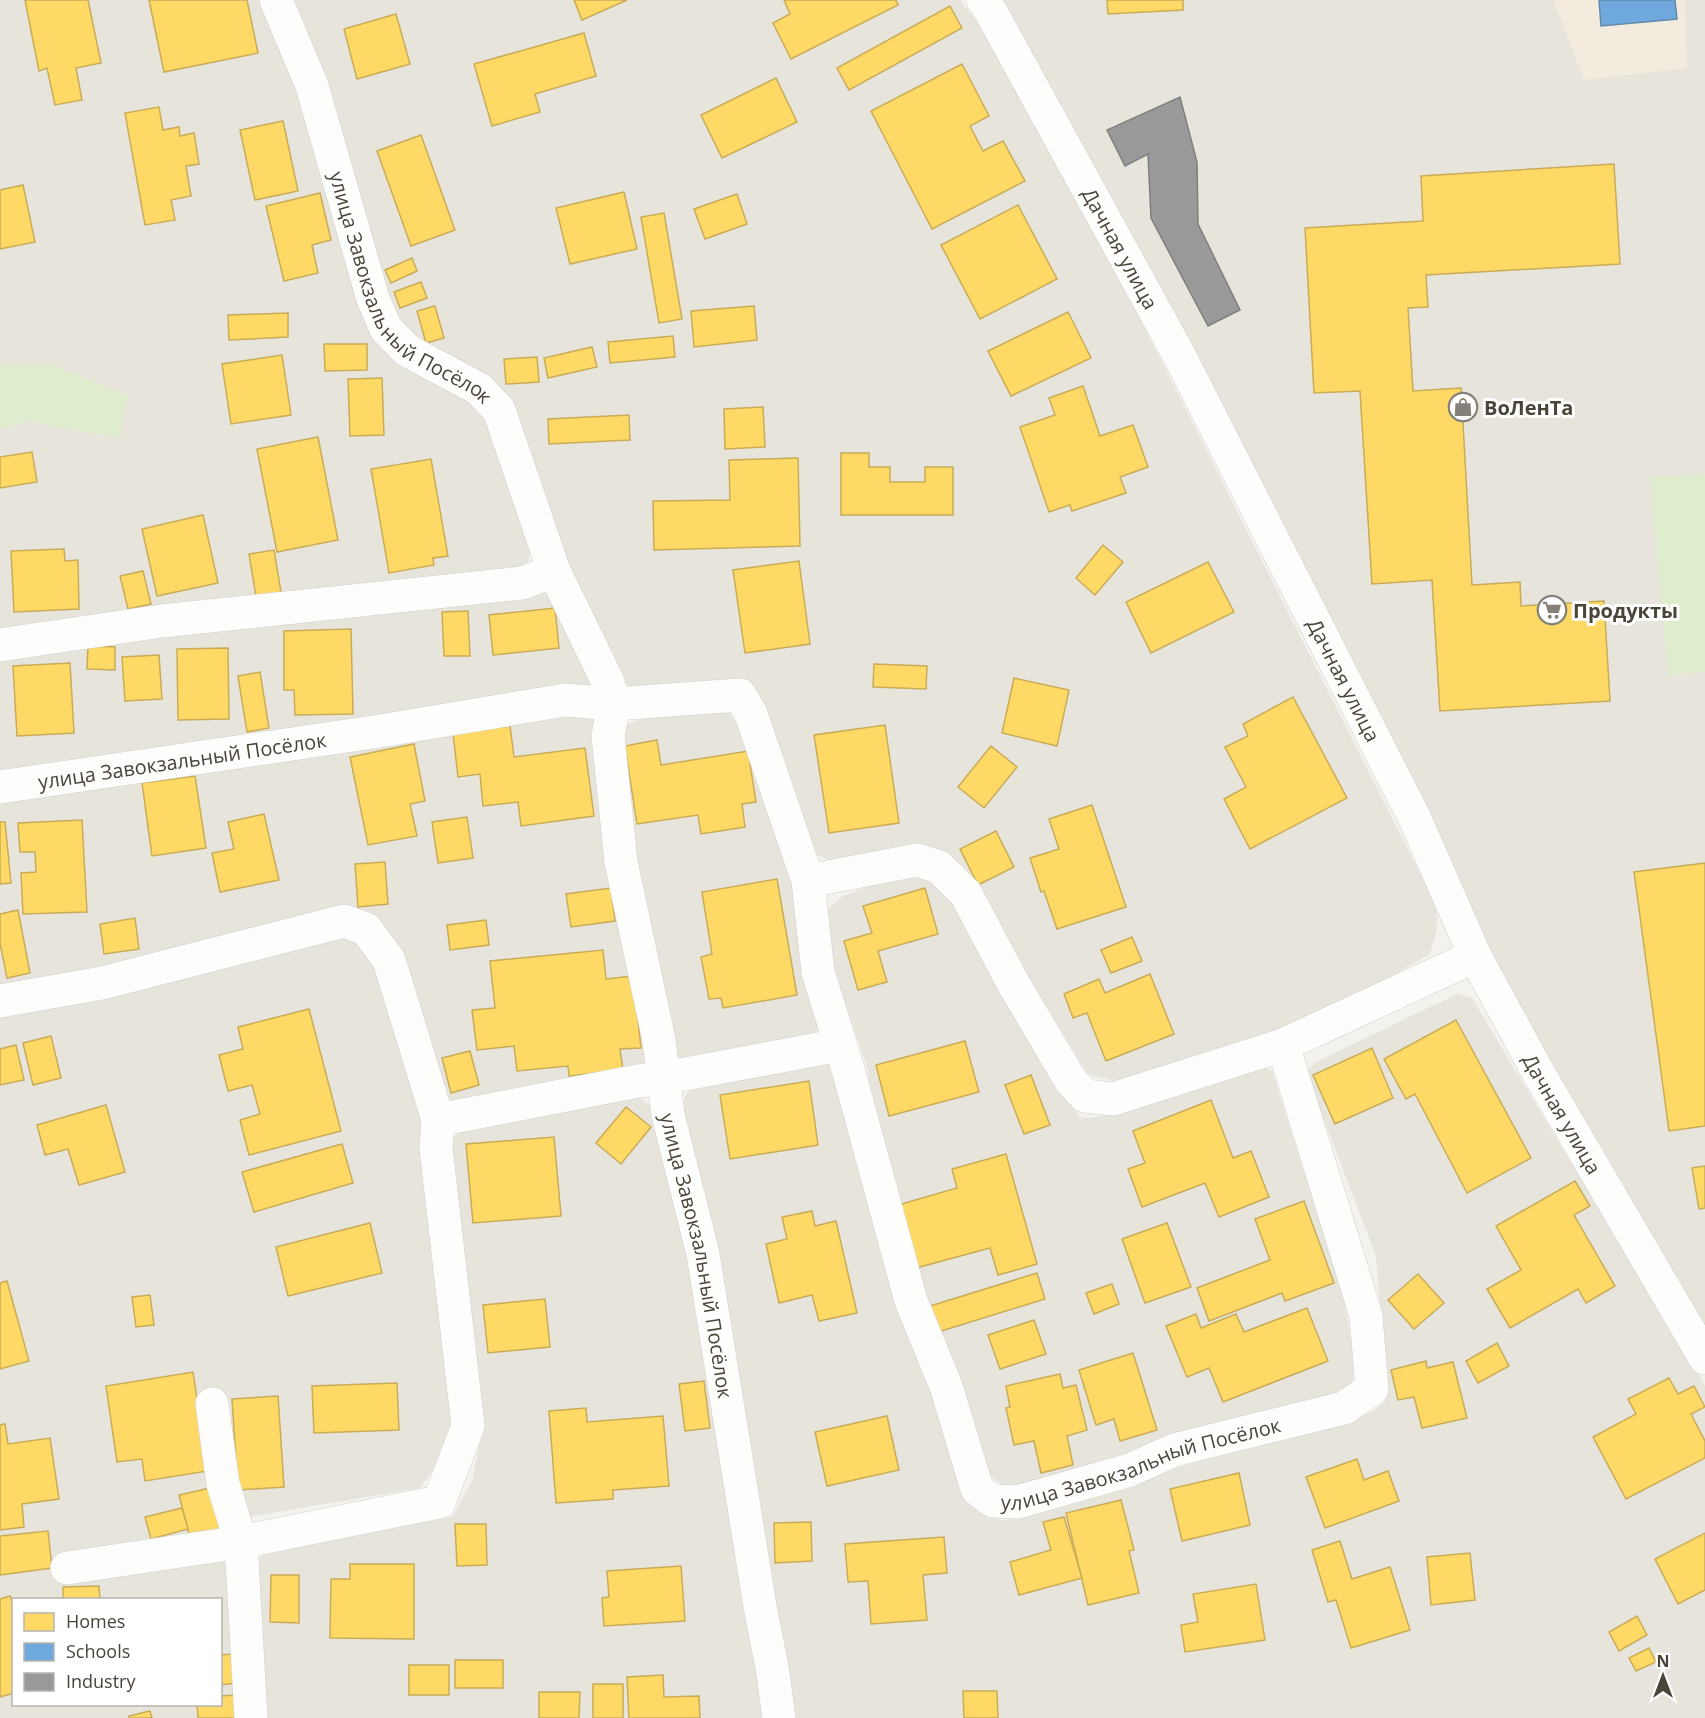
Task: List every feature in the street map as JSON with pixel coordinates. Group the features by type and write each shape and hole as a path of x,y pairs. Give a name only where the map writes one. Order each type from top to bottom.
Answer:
{"street":[{"name":"улица Завокзальный Посёлок","path":"276,0 312,86 373,299 386,330 408,351 479,389 499,410 554,571 608,682 614,704 608,736 621,862 659,1040 668,1115 703,1254 779,1718"},
{"name":"Дачная улица","path":"983,0 1179,355 1415,819 1475,956 1539,1074 1705,1358"},
{"path":"0,645 162,621 522,583 554,571"},
{"name":"улица Завокзальный Посёлок","path":"0,787 380,731 565,700 614,704 740,695 751,714 808,882 818,972 911,1301 946,1386 977,1489 993,1501 1017,1502 1130,1470 1174,1450 1344,1408 1372,1389 1366,1316 1283,1045"},
{"path":"808,882 917,860 939,867 966,894 1013,983 1071,1081 1085,1096 1113,1100 1283,1045 1475,956"},
{"path":"0,1001 102,983 344,921 366,929 389,960 438,1120 436,1148 468,1426 438,1502 241,1542 67,1568"},
{"path":"438,1120 840,1045"},
{"path":"212,1404 223,1484 241,1542 251,1718"}],"shaded area":[{"path":"0,0 261,0 284,46 367,304 479,404 532,544 528,562 514,573 0,634"},
{"path":"290,0 960,0 979,24 1033,107 1436,905 1437,929 1430,954 1380,983 1268,1034 1138,1077 1114,1081 1088,1074 974,889 947,857 829,860 814,854 764,703 643,691 628,686 619,674 565,566 506,403 392,326"},
{"path":"1003,0 1705,0 1705,1339 1545,1058"},
{"path":"1553,0 1685,0 1687,68 1584,80"},
{"path":"537,593 552,595 591,680 591,689 0,772 0,656"},
{"path":"553,711 598,719 649,1060 641,1068 427,1111 457,1424 441,1459 420,1488 248,1517 242,1718 0,1718 0,801"},
{"path":"727,711 741,729 795,877 822,1024 816,1032 690,1059 679,1059 672,1055 619,770 626,725 652,715"},
{"path":"907,871 941,881 1063,1095 1080,1117 1094,1118 1259,1064 1272,1071 1343,1294 1356,1369 1351,1385 1339,1392 1167,1440 1021,1488 1002,1484 980,1469 879,1149 867,1066 836,977 826,910 843,896"},
{"path":"1457,994 1472,998 1705,1386 1705,1718 793,1718 681,1113 686,1094 701,1081 825,1062 836,1071 979,1510 1003,1521 1183,1466 1370,1413 1385,1402 1386,1381 1376,1256 1310,1083 1308,1071 1314,1063"},
{"path":"638,1097 651,1106 693,1255 758,1669 762,1718 262,1718 255,1571 259,1559 269,1547 453,1516 473,1479 482,1425 450,1154 454,1137 466,1126"}],"green space":[{"path":"0,365 53,365 128,396 119,438 27,421 0,429"},
{"path":"1705,474 1705,672 1668,675 1650,478"}],"building: Homes":[{"path":"25,0 88,0 101,63 76,68 82,100 55,105 47,68 39,71"},
{"path":"149,0 247,0 258,53 164,72"},
{"path":"574,0 627,0 582,20"},
{"path":"784,0 896,0 898,5 791,59 773,23 790,14"},
{"path":"1107,0 1183,0 1183,10 1108,14"},
{"path":"950,6 962,28 849,90 837,68"},
{"path":"396,14 410,64 357,79 344,29"},
{"path":"584,33 596,76 535,94 540,112 492,126 474,64"},
{"path":"962,64 989,116 970,126 983,151 1003,141 1025,181 932,229 871,111"},
{"path":"776,78 797,122 722,158 701,115"},
{"path":"159,107 163,130 179,127 180,136 194,133 199,164 186,166 191,196 171,200 175,220 145,225 125,113"},
{"path":"283,121 298,191 255,200 240,130"},
{"path":"421,135 455,230 411,246 377,151"},
{"path":"1614,164 1620,264 1426,275 1428,307 1408,308 1413,391 1461,388 1472,585 1520,582 1521,606 1604,601 1610,701 1440,711 1432,580 1372,584 1360,391 1314,393 1305,228 1423,221 1421,176"},
{"path":"23,185 35,242 0,249 0,190"},
{"path":"624,192 637,249 570,264 556,208"},
{"path":"320,193 331,240 312,245 318,273 284,281 266,206"},
{"path":"737,194 747,224 705,239 694,209"},
{"path":"1018,205 1057,279 980,319 941,245"},
{"path":"664,213 682,319 659,323 641,217"},
{"path":"412,258 417,271 391,283 385,270"},
{"path":"421,282 427,298 400,308 394,292"},
{"path":"435,306 444,338 426,343 417,311"},
{"path":"754,306 757,340 694,347 691,311"},
{"path":"1068,312 1091,358 1011,396 988,351"},
{"path":"288,313 288,337 229,340 228,315"},
{"path":"673,336 675,357 610,363 608,342"},
{"path":"324,344 367,344 367,370 325,371"},
{"path":"592,347 597,367 548,378 544,358"},
{"path":"282,355 291,415 231,424 222,364"},
{"path":"537,357 539,382 506,384 504,359"},
{"path":"382,378 384,435 350,436 348,379"},
{"path":"1083,386 1100,436 1133,425 1148,467 1120,477 1126,493 1072,511 1070,505 1049,512 1020,427 1055,415 1049,398"},
{"path":"763,407 765,447 725,449 724,409"},
{"path":"629,415 630,440 549,444 548,419"},
{"path":"318,437 338,540 277,552 257,449"},
{"path":"32,452 37,482 0,488 0,457"},
{"path":"841,453 869,453 869,467 890,467 890,482 925,482 925,467 953,467 953,515 841,515"},
{"path":"798,458 800,546 654,550 653,501 730,500 729,460"},
{"path":"431,459 448,556 433,558 434,565 389,573 371,469"},
{"path":"203,515 218,583 157,596 142,529"},
{"path":"1103,545 1123,562 1095,595 1076,578"},
{"path":"64,549 65,561 78,560 79,609 14,612 11,551"},
{"path":"274,550 281,592 256,596 249,554"},
{"path":"799,561 810,644 745,653 733,570"},
{"path":"1208,562 1234,612 1151,653 1126,602"},
{"path":"143,571 151,604 128,609 120,576"},
{"path":"555,608 559,648 493,655 489,615"},
{"path":"468,611 470,656 444,656 442,612"},
{"path":"351,629 353,714 295,715 294,690 284,690 284,631"},
{"path":"88,646 115,647 115,670 87,669"},
{"path":"228,648 229,719 178,720 177,649"},
{"path":"159,655 162,699 125,701 122,657"},
{"path":"70,663 74,733 17,736 13,666"},
{"path":"874,664 927,666 926,689 873,687"},
{"path":"260,672 269,728 247,732 238,676"},
{"path":"1014,678 1069,690 1057,746 1002,733"},
{"path":"1293,697 1347,798 1250,849 1224,799 1246,787 1225,747 1248,736 1243,724"},
{"path":"885,725 899,823 829,833 814,735"},
{"path":"510,726 514,757 585,748 594,816 521,826 518,802 483,806 480,774 458,777 453,733"},
{"path":"657,740 661,765 748,751 756,802 742,804 745,827 701,834 698,815 637,824 625,746"},
{"path":"414,744 425,801 410,804 417,836 368,845 350,757"},
{"path":"991,746 1017,767 984,808 958,787"},
{"path":"195,776 206,848 152,856 142,783"},
{"path":"1092,805 1126,907 1057,929 1044,891 1041,892 1030,858 1059,849 1049,819"},
{"path":"264,814 279,880 220,892 212,853 234,849 228,822"},
{"path":"467,817 473,858 438,863 432,822"},
{"path":"82,820 87,912 23,914 21,873 36,872 35,852 20,852 18,823"},
{"path":"0,822 5,822 11,883 0,884"},
{"path":"996,831 1014,867 978,885 960,849"},
{"path":"385,862 388,904 358,907 355,864"},
{"path":"1705,863 1705,1126 1669,1131 1634,872"},
{"path":"777,879 797,995 723,1008 721,998 709,999 701,957 712,954 702,892"},
{"path":"611,888 615,921 571,927 566,894"},
{"path":"925,888 938,934 878,951 887,982 858,990 844,941 872,933 863,906"},
{"path":"18,910 30,973 7,978 0,943 0,914"},
{"path":"135,918 139,949 104,954 100,924"},
{"path":"486,920 489,945 450,950 447,925"},
{"path":"1132,937 1142,961 1111,973 1101,950"},
{"path":"603,950 606,979 633,976 641,1048 620,1049 623,1070 569,1076 568,1066 517,1071 514,1046 477,1050 472,1010 495,1008 490,961"},
{"path":"1150,974 1174,1034 1106,1061 1087,1013 1073,1018 1064,994 1099,979 1105,993"},
{"path":"309,1009 341,1131 249,1155 240,1120 260,1114 252,1085 228,1091 219,1055 243,1049 238,1027"},
{"path":"1456,1020 1531,1158 1467,1193 1415,1094 1406,1099 1384,1059"},
{"path":"51,1036 61,1078 33,1085 23,1043"},
{"path":"965,1041 979,1092 889,1116 876,1065"},
{"path":"16,1045 24,1080 0,1085 0,1049"},
{"path":"1372,1048 1393,1098 1335,1124 1313,1075"},
{"path":"470,1051 479,1085 451,1093 442,1058"},
{"path":"1031,1075 1050,1125 1024,1134 1005,1085"},
{"path":"809,1081 818,1145 730,1159 720,1095"},
{"path":"1211,1100 1233,1158 1251,1151 1269,1197 1219,1217 1205,1183 1142,1207 1128,1169 1145,1163 1133,1131"},
{"path":"106,1105 125,1172 79,1185 68,1149 45,1155 37,1125"},
{"path":"626,1107 651,1127 621,1164 596,1143"},
{"path":"554,1137 561,1216 473,1223 466,1144"},
{"path":"342,1144 353,1183 254,1212 242,1172"},
{"path":"1006,1154 1037,1264 998,1275 990,1248 916,1268 898,1205 957,1188 952,1169"},
{"path":"1705,1166 1705,1208 1699,1209 1692,1168"},
{"path":"1575,1181 1590,1206 1574,1215 1615,1286 1586,1303 1578,1289 1510,1328 1487,1289 1521,1270 1496,1226"},
{"path":"1304,1201 1334,1283 1285,1301 1282,1293 1209,1321 1197,1288 1270,1260 1255,1219"},
{"path":"812,1211 815,1226 836,1221 857,1313 819,1321 812,1295 779,1303 766,1244 787,1239 782,1217"},
{"path":"370,1223 382,1273 288,1296 276,1247"},
{"path":"1167,1223 1191,1287 1145,1303 1122,1239"},
{"path":"1037,1273 1045,1299 938,1332 930,1306"},
{"path":"1418,1274 1444,1303 1414,1329 1388,1300"},
{"path":"7,1281 29,1361 0,1369 0,1283"},
{"path":"1112,1284 1119,1304 1094,1314 1086,1293"},
{"path":"150,1295 154,1325 136,1327 132,1297"},
{"path":"545,1299 550,1347 488,1353 483,1305"},
{"path":"1307,1308 1328,1361 1223,1402 1209,1368 1187,1377 1166,1326 1196,1314 1201,1328 1236,1314 1244,1332"},
{"path":"1034,1320 1046,1354 1000,1369 988,1335"},
{"path":"1497,1343 1509,1366 1478,1383 1466,1361"},
{"path":"1133,1353 1157,1430 1120,1441 1114,1419 1096,1425 1079,1370"},
{"path":"1426,1361 1427,1368 1453,1362 1467,1418 1422,1428 1414,1397 1398,1400 1391,1370"},
{"path":"193,1372 208,1471 145,1481 142,1459 117,1462 106,1386"},
{"path":"1060,1374 1063,1388 1076,1385 1087,1430 1067,1436 1073,1465 1041,1473 1034,1441 1014,1445 1006,1408 1010,1407 1006,1386"},
{"path":"1669,1378 1678,1394 1694,1386 1705,1407 1691,1414 1705,1441 1705,1458 1626,1499 1593,1437 1636,1414 1628,1399"},
{"path":"704,1381 710,1428 685,1431 679,1384"},
{"path":"397,1383 399,1430 314,1433 312,1386"},
{"path":"278,1396 284,1487 238,1490 232,1399"},
{"path":"586,1408 587,1422 663,1416 669,1486 613,1490 613,1499 556,1503 549,1411"},
{"path":"887,1416 899,1470 827,1486 815,1432"},
{"path":"5,1424 8,1444 50,1438 59,1499 22,1504 24,1527 0,1530 0,1425"},
{"path":"1357,1459 1364,1480 1388,1471 1399,1501 1325,1528 1306,1477"},
{"path":"1239,1473 1250,1525 1182,1541 1170,1489"},
{"path":"210,1488 221,1530 190,1538 179,1495"},
{"path":"1121,1500 1134,1550 1129,1551 1139,1593 1088,1605 1066,1513"},
{"path":"182,1508 188,1529 151,1539 145,1517"},
{"path":"1064,1517 1082,1578 1019,1595 1010,1562 1051,1550 1043,1522"},
{"path":"811,1522 812,1561 775,1563 774,1523"},
{"path":"455,1524 486,1524 487,1565 457,1566"},
{"path":"48,1531 52,1568 0,1575 0,1536"},
{"path":"1705,1533 1705,1590 1678,1604 1655,1559"},
{"path":"944,1537 947,1573 923,1575 927,1620 871,1624 868,1581 848,1582 845,1544"},
{"path":"1340,1541 1352,1579 1390,1567 1410,1630 1351,1648 1336,1600 1328,1602 1312,1550"},
{"path":"1470,1553 1475,1600 1431,1605 1427,1557"},
{"path":"350,1564 414,1564 414,1639 330,1638 331,1579 350,1579"},
{"path":"681,1566 685,1621 604,1626 602,1598 609,1597 607,1571"},
{"path":"271,1575 299,1575 299,1623 270,1622"},
{"path":"1256,1584 1265,1640 1185,1652 1181,1625 1198,1622 1193,1594"},
{"path":"99,1586 100,1598 63,1598 63,1587"},
{"path":"10,1596 12,1601 12,1694 0,1697 0,1599"},
{"path":"1637,1616 1647,1635 1619,1651 1609,1632"},
{"path":"1649,1648 1656,1662 1636,1671 1629,1658"},
{"path":"233,1654 237,1683 222,1685 222,1655"},
{"path":"455,1660 503,1660 503,1688 455,1688"},
{"path":"409,1665 449,1665 449,1695 409,1695"},
{"path":"663,1675 664,1697 699,1696 700,1718 629,1718 627,1677"},
{"path":"593,1684 623,1684 623,1718 593,1718"},
{"path":"963,1691 997,1691 998,1718 964,1718"},
{"path":"539,1692 580,1692 579,1718 539,1718"},
{"path":"235,1695 236,1718 198,1718 197,1706 222,1706 222,1696"},
{"path":"150,1711 152,1718 129,1718 129,1716"}],"building: Schools":[{"path":"1599,0 1675,0 1677,19 1601,26"}],"building: Industry":[{"path":"1180,97 1197,162 1198,224 1240,310 1208,326 1151,218 1148,154 1125,166 1107,130"}],"place":[{"name":"ВоЛенТа","path":"1463,407"},
{"name":"Продукты","path":"1552,610"}]}
